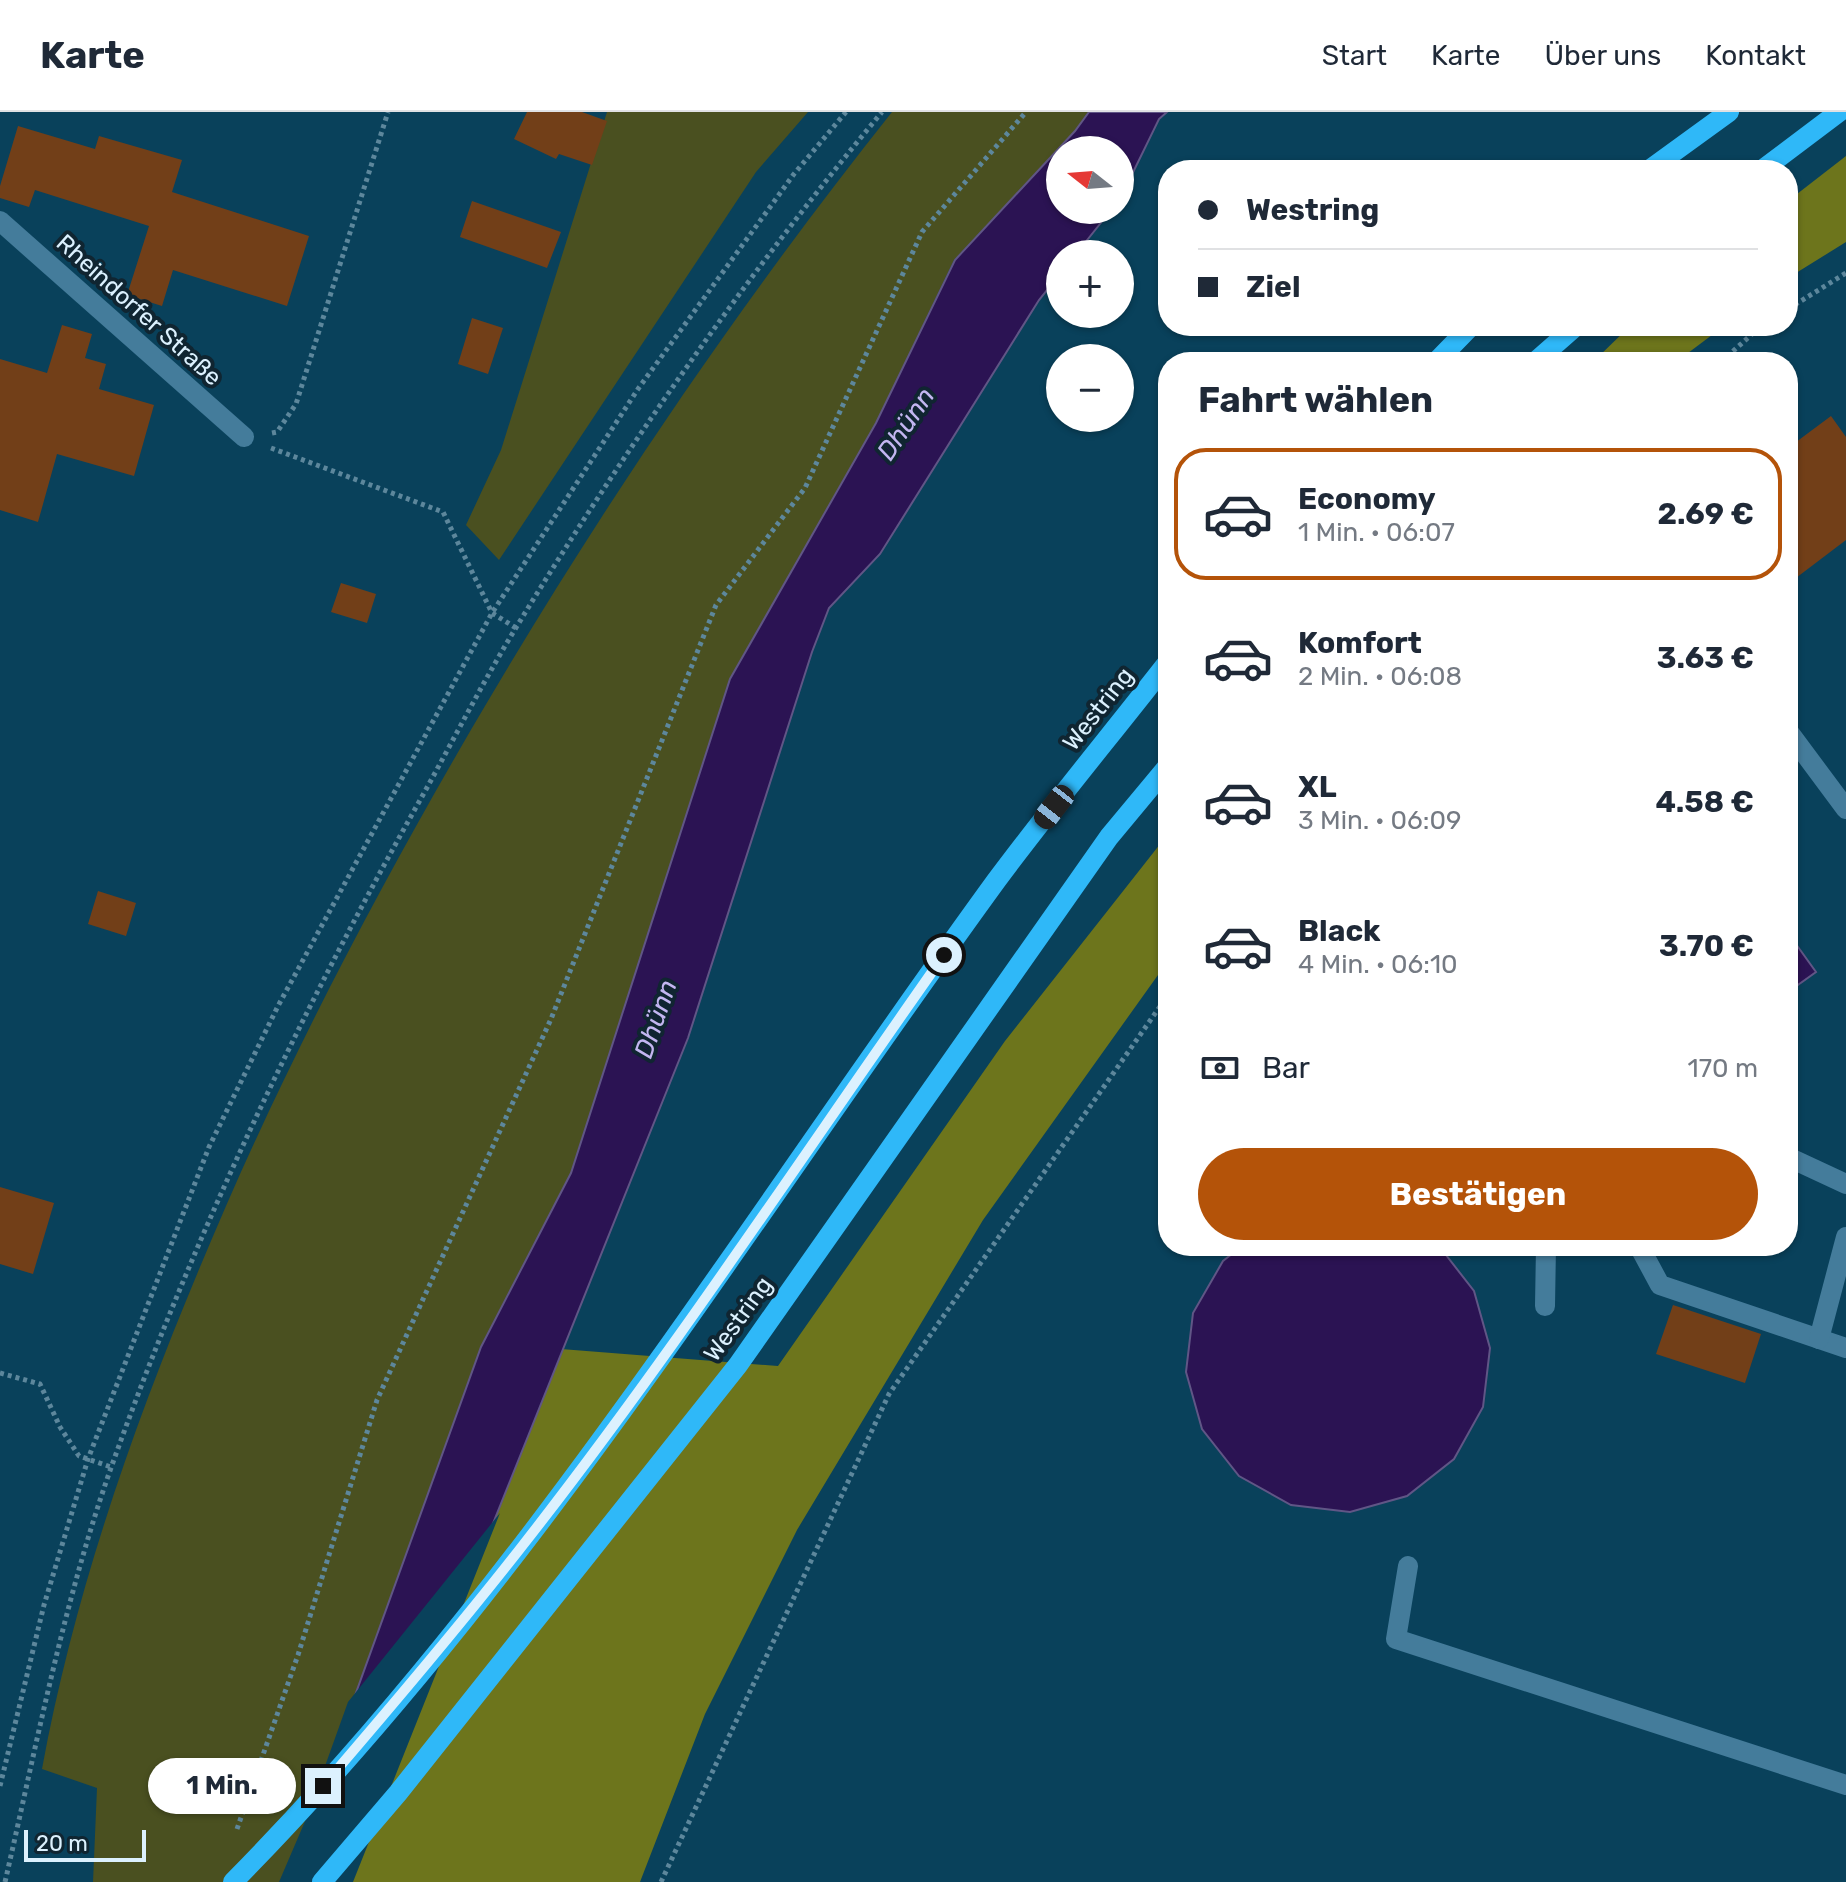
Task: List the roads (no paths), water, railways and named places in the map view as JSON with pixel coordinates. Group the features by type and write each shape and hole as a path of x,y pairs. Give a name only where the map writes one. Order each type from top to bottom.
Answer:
{"main road":[{"path":"1663,160 1729,112"},
{"path":"1775,160 1839,112"},
{"path":"1446,352 1461,336"},
{"path":"1546,352 1565,336"},
{"name":"Westring","path":"233,1882 283,1832 412,1683 525,1542 678,1335 998,879 1158,675"},
{"name":"Westring","path":"322,1882 398,1793 738,1365 1100,849 1158,778"}],"street":[{"name":"Rheindorfer Straße","path":"0,221 244,437"},
{"path":"1798,744 1846,809"},
{"path":"1798,1162 1846,1184"},
{"path":"1819,1339 1846,1237"},
{"path":"1545,1306 1546,1256"},
{"path":"1644,1256 1660,1285 1846,1348"},
{"path":"1408,1566 1396,1639 1846,1785"}],"water":[{"path":"1089,112 1167,112 1159,119 1134,170 1134,136 1070,136"},
{"name":"Dhünn","path":"1046,162 1046,224 1100,224 1087,240 1046,240 1046,291 880,554 829,608 812,652 688,1038 349,1882 283,1882 310,1820 481,1347 571,1173 730,679 876,423 955,260"},
{"path":"1798,947 1816,972 1798,985"},
{"path":"1229,1256 1447,1256 1474,1291 1490,1348 1483,1407 1454,1459 1407,1496 1350,1512 1291,1505 1239,1476 1202,1429 1186,1372 1193,1313 1223,1261"}]}
